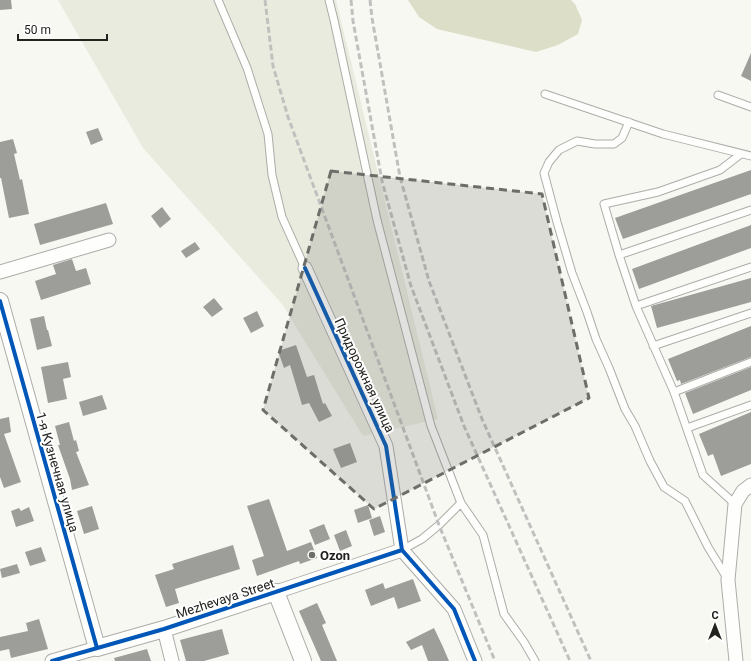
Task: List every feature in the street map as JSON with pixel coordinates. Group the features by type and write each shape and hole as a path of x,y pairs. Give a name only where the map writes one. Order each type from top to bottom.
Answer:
{"street":[{"path":"0,272 109,240"},
{"name":"Придорожная улица","path":"305,268 386,446 402,550"},
{"name":"1-я Кузнечная улица","path":"0,301 97,648"},
{"path":"736,661 728,580 735,504 743,491 751,485"},
{"path":"402,550 454,610 475,661"},
{"name":"Mezhevaya Street","path":"52,661 164,629 402,550"},
{"path":"276,592 303,661"},
{"path":"164,629 172,661"}],"lane":[{"path":"218,0 247,68 268,134 272,175 282,217 305,268"},
{"path":"329,0 377,220 431,426 461,503 483,535 504,614 524,642 534,661"},
{"path":"545,94 663,134 751,156"},
{"path":"718,95 751,107"},
{"path":"630,122 622,138 614,144 595,144 577,141 559,150 549,162 544,173 572,272 596,339 610,368 624,409 635,426 650,461 664,487 685,501 708,548 728,580"},
{"path":"735,504 703,475 674,392 636,306 604,204 658,192 720,170 742,154"},
{"path":"619,255 751,210"},
{"path":"636,306 751,267"},
{"path":"653,346 751,313"},
{"path":"674,392 751,362"},
{"path":"687,428 751,405"},
{"path":"402,550 422,539 439,526 461,503"}],"highlighted area":[{"path":"331,171 542,194 589,398 374,509 263,410"}],"shaded area":[{"path":"58,0 336,0 438,419 363,436 282,304 143,148"}],"green space":[{"path":"408,0 571,0 575,4 582,20 578,34 558,45 536,52 437,29 419,17"}],"building":[{"path":"0,0 11,0 12,9 0,10"},
{"path":"751,53 751,81 741,76"},
{"path":"98,128 103,140 91,145 86,132"},
{"path":"13,139 17,153 14,154 20,180 22,179 29,214 9,218 0,178 0,142"},
{"path":"751,170 751,194 623,239 615,218"},
{"path":"106,203 113,224 40,245 34,224"},
{"path":"162,207 171,219 160,228 151,216"},
{"path":"751,225 751,248 639,289 632,269"},
{"path":"195,242 200,249 186,258 181,251"},
{"path":"72,259 76,271 86,268 91,284 41,300 35,281 56,274 53,265"},
{"path":"751,278 751,302 657,328 651,306"},
{"path":"214,298 223,309 212,317 203,307"},
{"path":"257,311 264,326 251,333 243,318"},
{"path":"44,316 52,346 37,350 30,319"},
{"path":"751,326 751,357 681,384 680,380 677,381 668,359"},
{"path":"296,345 307,377 314,375 323,404 325,403 332,416 319,422 309,403 302,405 290,365 284,368 278,351"},
{"path":"68,362 71,377 63,379 67,399 48,403 41,367"},
{"path":"751,367 751,390 693,414 685,393"},
{"path":"102,395 107,409 83,416 79,402"},
{"path":"751,412 751,464 721,476 713,454 708,456 699,434"},
{"path":"9,417 11,432 4,434 21,482 4,488 0,477 0,419"},
{"path":"69,422 74,441 76,440 79,451 76,452 89,485 72,490 70,479 58,445 60,445 55,426"},
{"path":"350,443 357,462 341,468 333,449"},
{"path":"269,499 287,551 311,542 317,558 300,564 299,561 257,576 252,560 264,556 247,506"},
{"path":"368,505 372,518 358,523 354,510"},
{"path":"92,506 99,529 84,534 77,511"},
{"path":"29,507 34,521 16,527 11,511 19,508 21,511"},
{"path":"380,516 385,532 374,536 369,520"},
{"path":"324,524 330,539 315,545 309,530"},
{"path":"346,530 352,546 340,551 334,535"},
{"path":"233,545 240,569 175,589 179,603 166,607 155,575 174,569 172,564"},
{"path":"41,547 46,561 30,566 25,552"},
{"path":"17,564 20,573 2,578 0,569"},
{"path":"413,579 421,601 398,609 394,597 371,606 365,590 383,583 385,589"},
{"path":"317,603 326,623 322,625 337,661 321,661 299,611"},
{"path":"39,619 48,649 11,658 9,649 0,651 0,637 28,631 26,623"},
{"path":"434,628 449,661 428,661 422,645 411,650 406,642"},
{"path":"222,629 229,654 204,661 186,661 180,640"},
{"path":"147,649 151,661 115,661 114,658"}],"railway":[{"path":"265,0 273,66 288,117 439,525 495,661"},
{"path":"351,0 353,21 382,181 411,286 464,426 570,661"},
{"path":"370,0 400,177 429,281 482,419 591,661"}],"cycle path":[{"path":"305,268 386,446 402,550 454,609 475,661"},
{"path":"0,301 97,648"},
{"path":"52,661 164,629 402,550"}],"place":[{"name":"Ozon","path":"312,555"}]}
